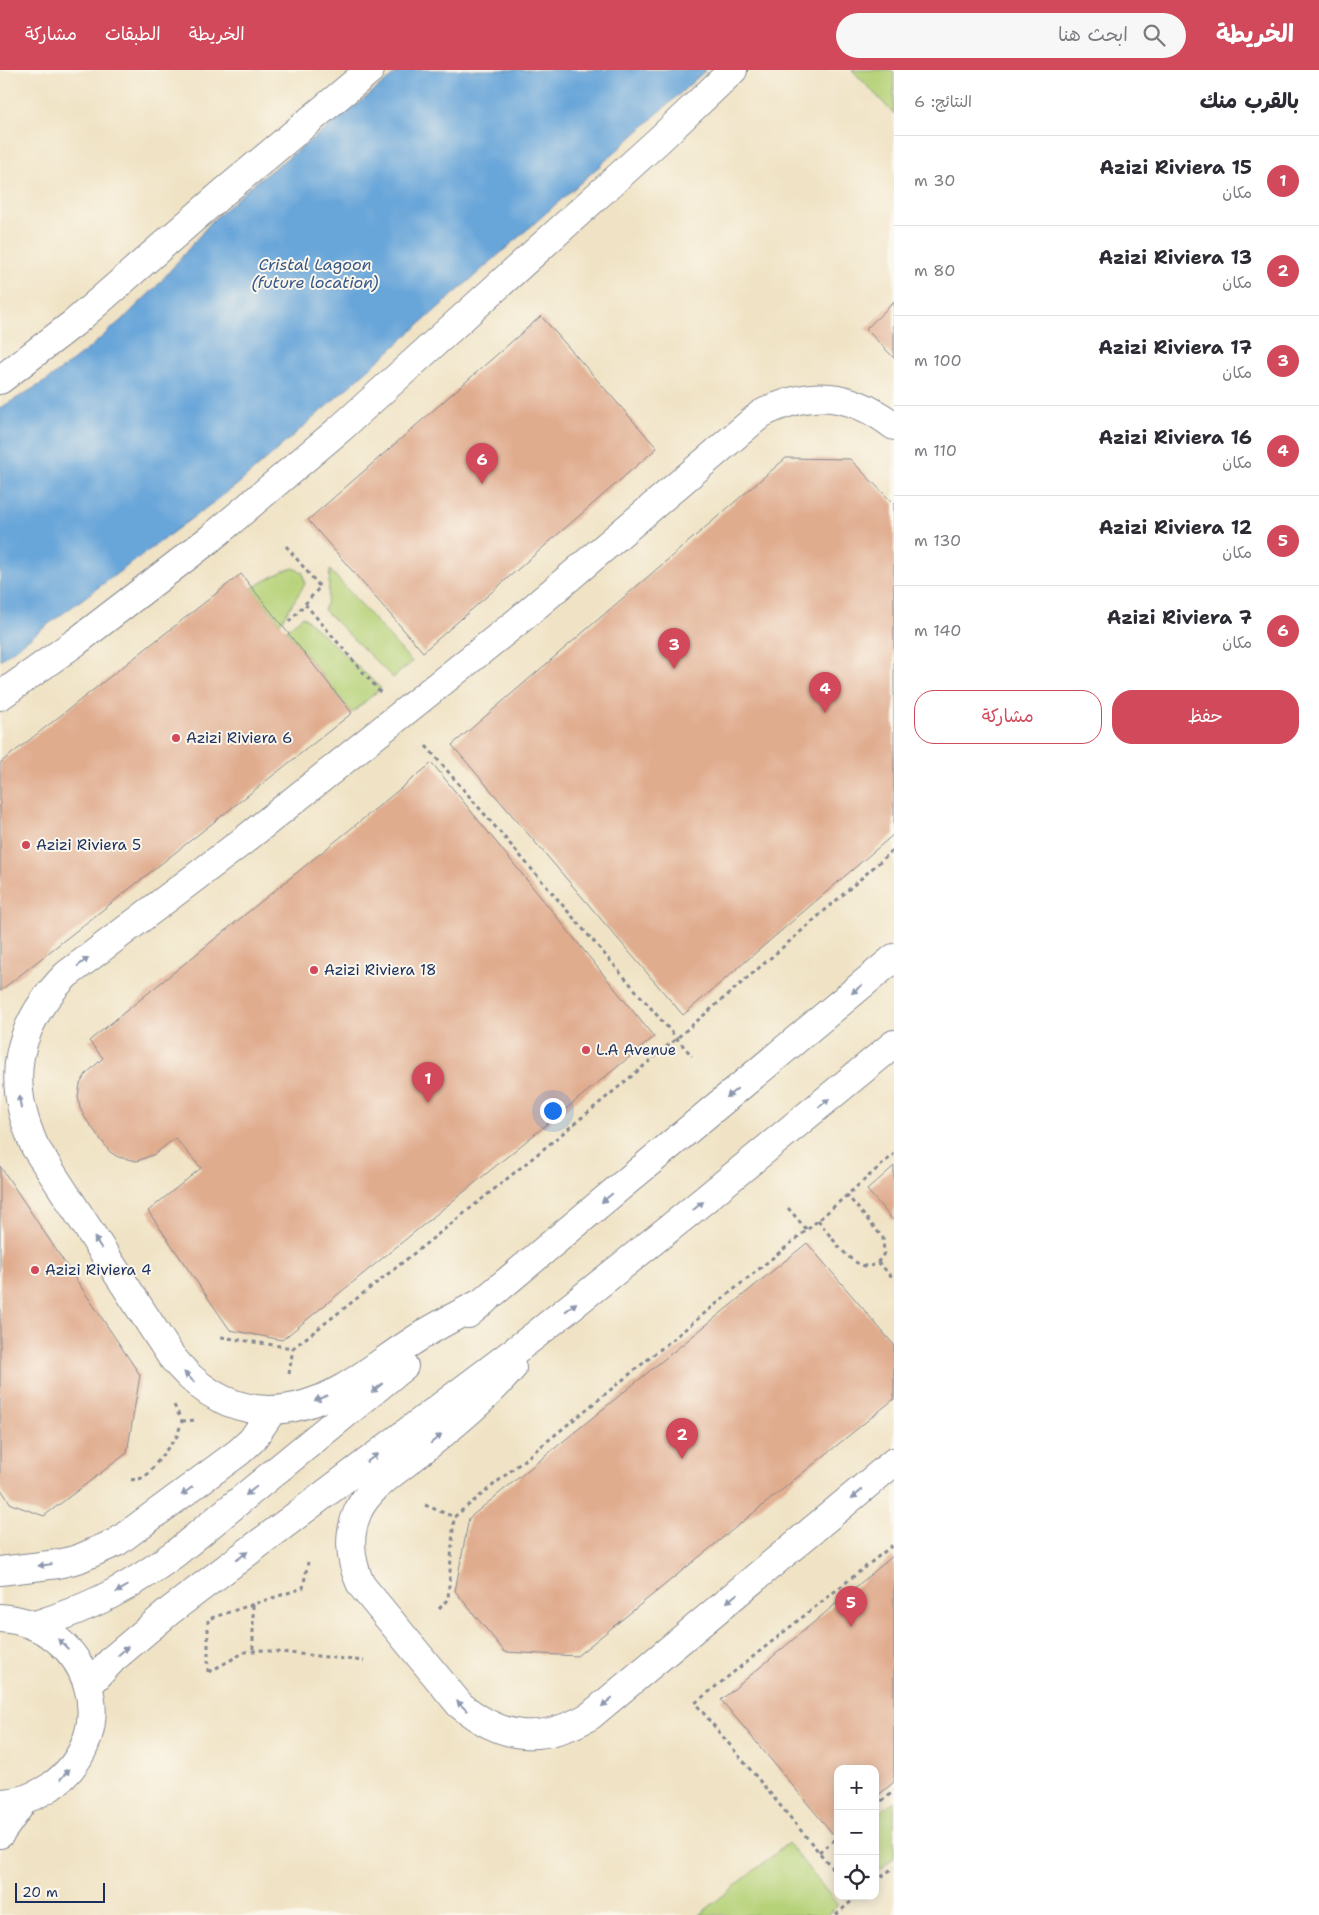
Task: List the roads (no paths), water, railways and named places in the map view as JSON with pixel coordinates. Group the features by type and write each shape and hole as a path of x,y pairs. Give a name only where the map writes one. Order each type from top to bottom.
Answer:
{"street":[{"path":"0,380 74,323 224,192 370,70"},
{"path":"0,696 76,642 211,538 334,434 660,140 732,70"},
{"path":"483,1302 419,1337 343,1388 308,1403 272,1411 258,1410 230,1403 213,1395 183,1371 35,1147 26,1128 20,1108 18,1087 18,1066 22,1045 29,1025 51,990 66,975 243,841 517,622 761,414 779,404 799,399 819,397 840,398 859,404 878,414 894,426"},
{"path":"35,1625 74,1613 111,1596 146,1575 185,1546 483,1302 894,958"},
{"path":"88,1686 114,1658 171,1610 533,1337 694,1209 894,1044"},
{"path":"533,1337 516,1362 476,1406 377,1486 367,1497 353,1524 351,1539 351,1557 354,1570 361,1585 460,1705 476,1718 494,1727 513,1733 533,1735 554,1733 590,1716 894,1462"},
{"path":"0,1571 58,1564 78,1559 117,1542 239,1452 252,1440 272,1411"},
{"path":"0,1618 16,1619 35,1625 54,1635 81,1666 92,1706 90,1727 84,1747 74,1764 60,1780 43,1792 12,1801 0,1834"}],"water":[{"name":"Cristal Lagoon (future location)","path":"400,70 706,70 237,485 0,660 0,408 46,381 87,350 157,286 212,221 253,184"}],"place":[{"name":"Azizi Riviera 7","path":"482,484"},
{"name":"Azizi Riviera 17","path":"674,669"},
{"name":"Azizi Riviera 16","path":"825,713"},
{"name":"Azizi Riviera 6","path":"176,738"},
{"name":"Azizi Riviera 5","path":"26,845"},
{"name":"Azizi Riviera 18","path":"314,970"},
{"name":"L.A Avenue","path":"586,1050"},
{"name":"Azizi Riviera 15","path":"428,1103"},
{"name":"Azizi Riviera 4","path":"35,1270"},
{"name":"Azizi Riviera 13","path":"682,1459"},
{"name":"Azizi Riviera 12","path":"851,1627"}]}
